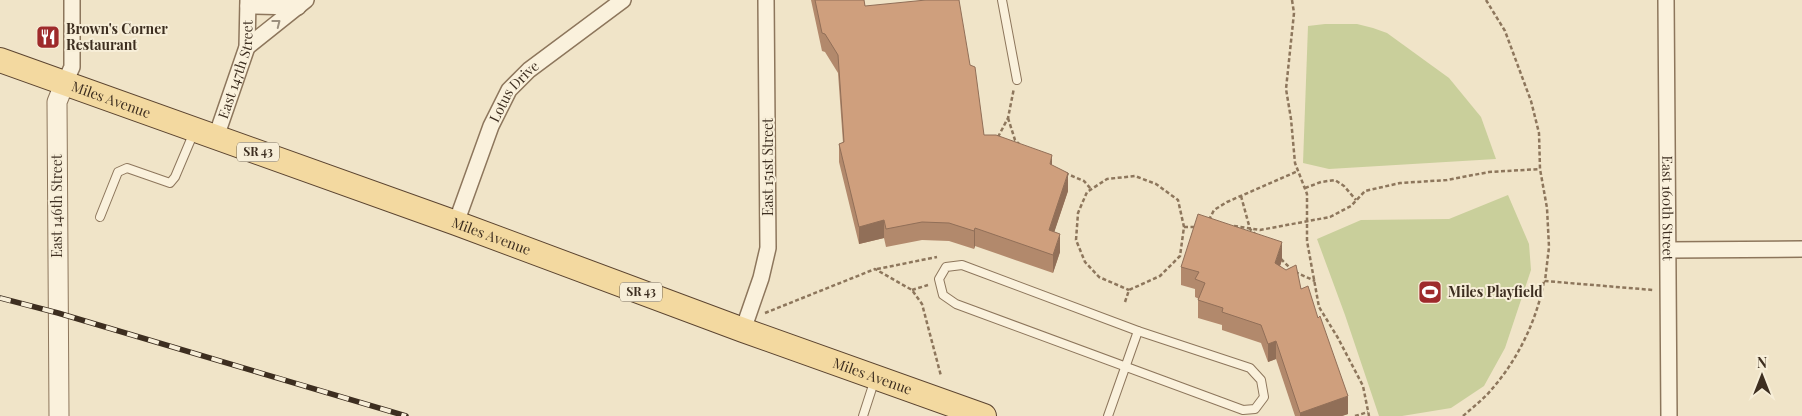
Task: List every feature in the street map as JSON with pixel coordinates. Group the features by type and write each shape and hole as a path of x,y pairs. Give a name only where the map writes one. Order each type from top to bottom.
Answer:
{"main road":[{"name":"Miles Avenue","path":"0,60 456,223 743,330 984,416"}],"street":[{"name":"East 146th Street","path":"58,416 57,102 72,67 72,0"},
{"name":"Lotus Drive","path":"456,223 491,126 509,90 529,70 623,0"},
{"name":"East 151st Street","path":"743,330 761,278 768,248 766,0"},
{"name":"East 160th Street","path":"1666,0 1669,416"},
{"path":"248,3 302,3"},
{"name":"East 147th Street","path":"205,133 247,47 248,3"},
{"path":"247,47 302,3"},
{"path":"1669,250 1802,248"}],"lane":[{"path":"1002,0 1016,80"},
{"path":"100,217 118,172 127,168 170,183 205,133"},
{"path":"962,265 1138,332 1250,368 1261,380 1264,398 1255,409 1242,410 956,304 943,295 939,279 946,267 962,265"},
{"path":"1108,416 1138,332"},
{"path":"863,416 876,377"}],"path":[{"path":"1292,0 1294,13 1286,89 1291,118 1294,163 1307,194 1307,241 1320,307 1363,386 1368,416"},
{"path":"1463,416 1492,390 1516,356 1531,328 1544,281 1549,247 1547,208 1540,170 1540,133 1531,101 1505,31 1486,0"},
{"path":"998,139 1008,118 1016,80"},
{"path":"1008,118 1015,140 1021,146"},
{"path":"1058,170 1084,181 1091,189"},
{"path":"1233,226 1260,230 1330,217 1352,206 1365,191 1400,184 1447,180 1489,172 1540,170"},
{"path":"1206,226 1214,210 1227,202 1298,171"},
{"path":"1135,176 1156,184 1178,200 1184,227 1180,256 1160,276 1129,290 1098,277 1085,262 1076,240 1078,213 1088,192 1107,179 1135,176"},
{"path":"1305,188 1321,182 1335,180 1344,186 1356,201"},
{"path":"1241,196 1250,228 1261,240"},
{"path":"1184,227 1199,227"},
{"path":"1278,255 1291,269 1315,281"},
{"path":"765,313 875,269 937,257"},
{"path":"875,269 912,290 922,304 941,376"},
{"path":"1544,281 1653,290"},
{"path":"912,290 928,285"},
{"path":"1125,302 1129,290"},
{"path":"1355,416 1368,412"}],"green space":[{"path":"1357,24 1387,33 1449,78 1481,117 1496,159 1329,169 1303,163 1308,26"},
{"name":"Miles Playfield","path":"1508,195 1529,244 1531,270 1505,348 1484,386 1451,408 1402,416 1379,416 1317,239 1361,220 1449,219"}],"building":[{"path":"815,0 864,0 865,6 926,0 959,0 970,65 975,67 984,135 996,135 1052,155 1050,164 1068,173 1049,230 1060,234 1053,255 975,228 974,231 949,223 922,222 886,229 884,220 859,227 839,144 844,142 838,55 825,34 822,33"},
{"path":"1198,214 1282,242 1275,263 1286,270 1296,265 1301,289 1308,286 1318,318 1320,316 1348,396 1300,413 1276,341 1268,344 1261,325 1222,312 1223,308 1198,300 1205,283 1195,279 1199,272 1181,267"}],"railway":[{"path":"0,298 58,313 406,416"}],"place":[{"name":"Brown's Corner Restaurant","path":"48,37"},
{"name":"Miles Playfield","path":"1430,292"}]}
